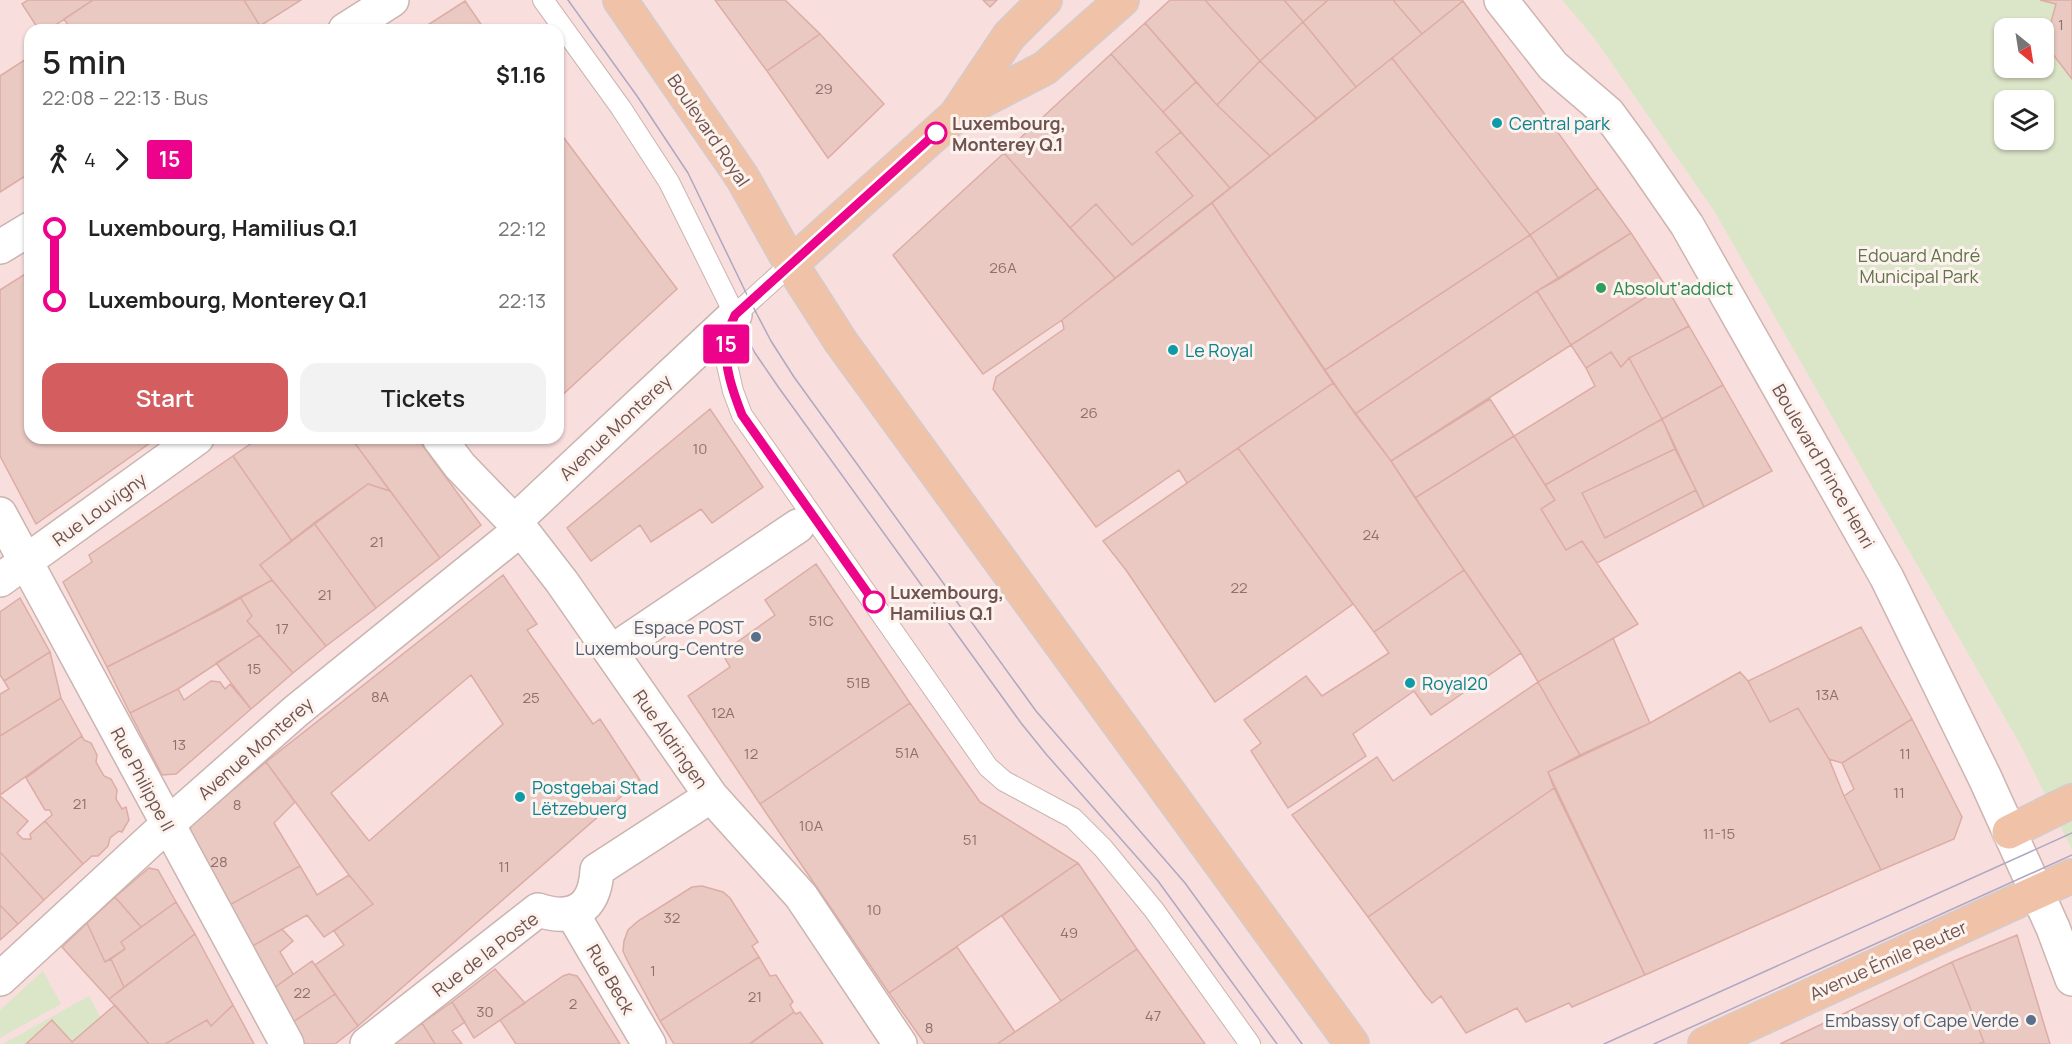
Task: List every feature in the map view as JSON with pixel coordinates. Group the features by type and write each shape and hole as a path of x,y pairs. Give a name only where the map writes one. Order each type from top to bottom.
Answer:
{"main road":[{"name":"Boulevard Royal","path":"620,0 742,177 791,264 841,342 1352,1044"},
{"name":"Avenue Monterey","path":"956,115 1045,68 1122,0"},
{"name":"Avenue Monterey","path":"791,264 956,115 1009,36 1045,1"},
{"name":"Avenue Monterey","path":"1045,1 1039,13 1040,25 1046,35 1056,42 1068,43 1079,38"},
{"path":"2010,832 2072,801"},
{"name":"Avenue Émile Reuter","path":"1705,1044 2072,876"}],"street":[{"path":"354,24 392,0"},
{"name":"Boulevard Prince Henri","path":"1501,0 1553,66 1608,113 1687,225 1887,578 2010,832 2072,979"},
{"path":"0,247 24,232"},
{"name":"Avenue Monterey","path":"0,979 168,824 296,711 518,525 735,315"},
{"name":"Rue Louvigny","path":"0,580 189,444"},
{"name":"Rue Aldringen","path":"444,444 460,466 518,525 562,582 711,796 801,896 900,1044"},
{"name":"Rue Philippe II","path":"0,514 286,1044"},
{"path":"611,652 798,526"},
{"path":"573,913 587,903 596,888 597,870 711,796"},
{"name":"Rue de la Poste","path":"367,1044 538,910 555,915 573,913"},
{"name":"Rue Beck","path":"573,913 649,1044"}],"lane":[{"path":"543,0 560,24"},
{"path":"564,29 621,108 669,182 735,315 726,340 727,365 742,415 988,767 1004,781 1073,818 1103,848 1154,910 1250,1044"},
{"name":"Avenue Monterey","path":"735,315 791,264"}],"shaded area":[{"path":"0,0 1562,0 1594,38 1714,211 2022,748 2072,850 2072,1044 0,1044"}],"green space":[{"name":"Edouard André Municipal Park","path":"1562,0 2072,0 2072,850 2022,748 1714,211 1594,38"},
{"path":"43,971 61,1004 0,1038 0,1010"},
{"path":"89,996 101,1018 72,1042 52,1020 26,1044 3,1044"}],"building":[{"path":"28,0 93,0 57,24 35,24 22,4"},
{"path":"93,0 244,0 259,24 67,24 64,19"},
{"path":"244,0 301,0 263,24 259,24"},
{"path":"715,0 785,0 820,34 767,71"},
{"path":"983,0 997,0 990,7"},
{"path":"1170,0 1205,0 1260,61 1217,105 1145,23"},
{"path":"1205,0 1284,0 1303,22 1260,61"},
{"path":"1284,0 1328,0 1303,22"},
{"path":"1328,0 1393,0 1422,34 1356,87 1303,22"},
{"path":"1393,0 1462,0 1463,1 1422,34"},
{"path":"2040,0 2072,0 2072,79 2054,56 2054,18 2052,18 2056,4"},
{"path":"465,1 481,24 429,24"},
{"name":"Central park","path":"1463,1 1598,188 1530,235 1392,58"},
{"path":"1303,22 1356,87 1317,119 1260,61"},
{"path":"1145,23 1196,82 1163,112 1111,54"},
{"path":"820,34 884,104 828,158 767,71"},
{"path":"1111,54 1181,132 1156,152 1193,196 1132,245 1096,204 1070,228 1004,153"},
{"path":"1392,58 1530,235 1325,370 1212,203"},
{"path":"24,60 24,177 0,192 0,76"},
{"path":"1260,61 1317,119 1270,156 1217,105"},
{"path":"1196,82 1270,156 1230,188 1163,112"},
{"path":"1181,132 1230,188 1115,278 1070,228 1096,204 1132,245 1193,196 1156,152"},
{"path":"564,138 677,289 564,393"},
{"path":"1004,153 1115,278 1062,320 983,374 893,255"},
{"path":"1598,188 1631,233 1559,279 1530,235"},
{"name":"Le Royal","path":"1212,203 1333,383 1187,483 1179,470 1096,527 993,389 996,377 1064,329 1062,320"},
{"name":"Absolut'addict","path":"1631,233 1665,285 1571,345 1537,291"},
{"path":"1530,235 1559,279 1537,291 1355,414 1325,370"},
{"path":"24,275 24,444 149,444 36,524 0,456 0,290"},
{"path":"1665,285 1689,326 1629,358 1621,367 1611,352 1586,368 1571,345"},
{"path":"1537,291 1571,345 1391,461 1355,414"},
{"path":"1689,326 1723,385 1662,419 1629,358"},
{"path":"1611,352 1621,367 1629,358 1662,419 1545,485 1514,436 1595,386 1586,368"},
{"path":"1333,383 1391,461 1464,570 1374,632 1238,448"},
{"path":"1723,385 1772,471 1704,507 1662,419"},
{"path":"1490,399 1514,436 1415,498 1391,461"},
{"path":"710,409 763,487 712,523 701,509 651,542 640,525 591,561 567,528"},
{"path":"1662,419 1675,449 1582,493 1605,538 1696,490 1704,507 1597,563 1582,541 1566,550 1541,509 1555,500 1545,485"},
{"path":"1514,436 1555,500 1541,509 1566,550 1582,541 1638,624 1538,682 1521,653 1415,498"},
{"path":"250,444 355,444 390,491 368,484 292,541 233,456"},
{"path":"355,444 421,444 481,525 440,558"},
{"path":"1238,448 1353,604 1215,702 1126,570 1103,541"},
{"path":"1675,449 1696,490 1605,538 1582,493"},
{"path":"233,456 292,541 260,565 272,580 221,609 107,667 63,582 92,562 89,555"},
{"path":"368,484 390,491 440,558 376,608 314,523"},
{"path":"314,523 376,608 326,646 260,565"},
{"path":"816,564 910,703 760,804 688,696 730,667 722,653 775,615 765,600"},
{"name":"Royal20","path":"1464,570 1521,653 1431,715 1414,691 1353,734 1366,756 1288,808 1251,751 1261,743 1244,720 1306,676 1322,696 1389,653 1374,632"},
{"name":"Postgebai Stad Lëtzebuerg","path":"503,575 537,624 527,630 593,724 600,719 640,780 358,1026 315,965 344,945 334,931 373,904 266,762","holes":["471,675 503,724 369,841 331,793"]},
{"path":"272,580 326,646 293,673 247,621 252,616 240,597"},
{"path":"240,597 252,616 247,621 260,635 178,689 130,713 107,667"},
{"path":"20,598 50,652 4,681 0,675 0,612"},
{"path":"1861,627 1912,719 1842,763 1829,759 1798,708 1770,722 1748,681"},
{"path":"260,635 293,673 251,709 216,663"},
{"path":"1613,638 1650,723 1580,755 1538,682"},
{"path":"50,652 61,698 0,736 0,694 9,689 4,681"},
{"path":"1740,672 1748,681 1770,722 1798,708 1829,759 1844,796 1881,870 1645,975 1548,772 1650,723"},
{"path":"211,681 220,682 225,689 230,684 251,709 176,774 162,775 130,713 178,689 184,700"},
{"path":"1538,682 1580,755 1548,772 1554,788 1368,917 1292,815 1377,757 1393,781"},
{"path":"61,698 82,736 0,795 0,736"},
{"path":"910,703 980,802 1078,863 889,993 760,804"},
{"path":"1912,719 1962,817 1954,839 1881,870 1844,796 1854,789 1842,763"},
{"path":"82,736 84,740 91,743 97,755 96,762 104,776 111,779 117,790 116,799 122,809 126,807 129,820 122,832 119,831 110,838 108,846 98,856 92,856 83,864 45,821 52,815 50,810 45,810 26,778"},
{"path":"266,762 295,802 274,823 300,866 226,907 189,841 191,825"},
{"path":"1554,788 1645,975 1572,1007 1569,1003 1526,1022 1517,1008 1466,1033 1441,996 1432,1003 1425,995 1368,917"},
{"path":"0,796 28,821 17,833 23,839 31,839 30,834 45,821 83,864 44,900 0,852"},
{"path":"0,852 44,900 18,924 0,905"},
{"path":"1078,863 1137,949 1061,1001 1002,916"},
{"path":"300,866 317,895 349,875 373,904 324,937 307,915 247,949 226,907"},
{"path":"149,868 158,870 176,902 141,927 115,897"},
{"path":"702,886 723,892 730,898 758,942 752,946 759,957 660,1021 627,960 623,951 624,941 628,930 638,921 692,887"},
{"path":"115,897 141,927 121,942 125,949 105,962 87,923"},
{"path":"176,902 195,934 124,987 111,959 125,949 121,942"},
{"path":"0,905 18,924 0,940"},
{"path":"87,923 105,962 111,959 124,987 109,999 62,947"},
{"path":"282,929 293,941 280,952 293,974 270,991 247,949"},
{"path":"195,934 233,1005 211,1026 207,1020 165,1044 149,1044 109,999"},
{"path":"2017,935 2050,1044 1978,1044 1984,1042 1952,962"},
{"path":"957,947 1015,1032 997,1044 925,1044 889,993"},
{"path":"1137,949 1205,1044 997,1044 1061,1001"},
{"path":"759,957 770,976 776,975 793,1002 790,1005 794,1012 749,1044 674,1044 660,1021"},
{"path":"312,961 335,994 287,1026 270,991"},
{"path":"1952,962 1984,1042 1978,1044 1780,1044"},
{"path":"495,969 525,1003 474,1038 452,1002"},
{"path":"569,974 577,976 580,980 620,1044 516,1044 500,1020"},
{"path":"335,994 358,1026 335,1044 298,1044 287,1026"},
{"path":"452,1002 465,1022 452,1031 462,1044 435,1044 422,1023"},
{"path":"115,1005 149,1044 26,1044 52,1020 72,1042"},
{"path":"233,1005 254,1044 165,1044 207,1020 211,1026"},
{"path":"794,1012 796,1014 800,1012 823,1044 750,1044"},
{"path":"422,1023 435,1044 393,1044"}],"tram line":[{"path":"568,0 637,96 688,173 750,301 771,341 794,377 1036,711 1185,883 1302,1044"},
{"path":"735,315 755,353 779,388 1021,723 1158,881 1277,1044"},
{"path":"1604,1044 2072,833"},
{"path":"1654,1044 2072,855"}],"bus line":[{"name":"15","path":"874,602 742,415 727,365 726,340 735,315 936,133"}],"place":[{"name":"Central park","path":"1497,123"},
{"name":"Luxembourg, Monterey Q.1","path":"936,133"},
{"name":"Absolut'addict","path":"1601,288"},
{"name":"Le Royal","path":"1173,350"},
{"name":"Luxembourg, Hamilius Q.1","path":"874,602"},
{"name":"Espace POST Luxembourg-Centre","path":"756,637"},
{"name":"Royal20","path":"1410,683"},
{"name":"Postgebai Stad Lëtzebuerg","path":"520,797"},
{"name":"Embassy of Cape Verde","path":"2031,1020"}]}
